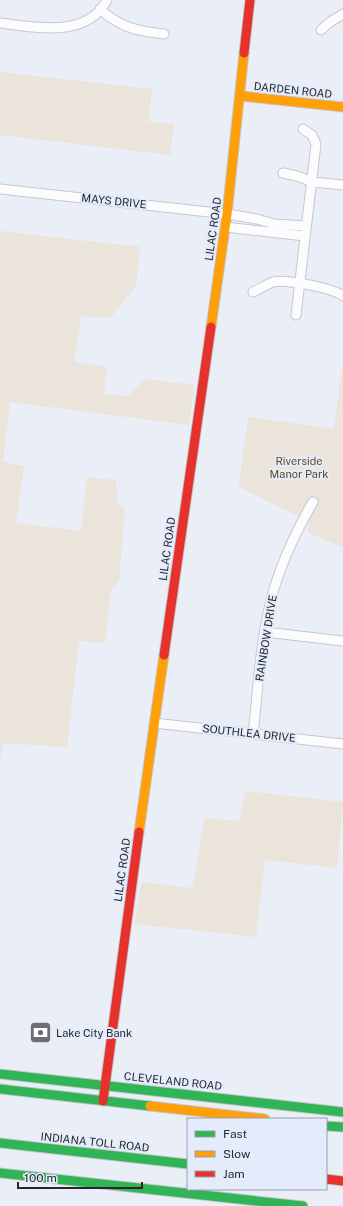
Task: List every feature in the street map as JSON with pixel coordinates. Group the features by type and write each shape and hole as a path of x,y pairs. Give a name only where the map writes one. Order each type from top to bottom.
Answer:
{"main road":[{"name":"LILAC ROAD","path":"103,1101 154,723 227,214 241,96 250,0"},
{"name":"DARDEN ROAD","path":"241,96 343,107"},
{"name":"CLEVELAND ROAD","path":"0,1074 343,1112"},
{"path":"0,1089 256,1118"},
{"path":"327,1126 343,1128"},
{"name":"INDIANA TOLL ROAD","path":"0,1144 187,1164"},
{"path":"0,1173 304,1206"},
{"path":"327,1179 343,1181"}],"street":[{"path":"0,23 52,28 65,27 85,20 100,9 107,0"},
{"path":"100,9 119,24 132,29 164,34"},
{"path":"321,30 343,14"},
{"path":"296,315 316,144 312,135 303,129"},
{"path":"284,173 312,182 343,184"},
{"name":"MAYS DRIVE","path":"0,189 227,214 257,219 274,224 306,226"},
{"path":"225,227 305,236"},
{"path":"253,292 274,282 300,284 334,290 343,296"},
{"name":"RAINBOW DRIVE","path":"253,734 265,632 271,600 280,570 293,538 313,502"},
{"path":"265,632 343,640"},
{"name":"SOUTHLEA DRIVE","path":"154,723 343,744"}],"green space":[{"path":"0,72 152,89 148,121 174,124 170,155 0,135"},
{"path":"0,231 140,247 136,286 110,318 81,316 74,362 107,367 104,394 128,396 145,379 194,385 189,425 10,402 3,462 24,466 16,523 81,531 87,477 116,480 117,504 125,508 119,581 111,589 105,643 79,641 67,747 3,743 0,761"},
{"name":"Riverside Manor Park","path":"342,370 343,547 307,532 310,522 239,487 248,417 334,429"},
{"path":"245,791 343,802 337,868 265,860 256,937 134,924 142,882 193,888 204,818 240,821"}],"traffic: fast":[{"path":"0,1074 343,1112"},
{"path":"0,1089 150,1106"},
{"path":"327,1126 343,1127"},
{"path":"0,1143 187,1164"},
{"path":"0,1173 303,1206"}],"traffic: slow":[{"path":"211,327 227,214 244,53"},
{"path":"241,96 343,107"},
{"path":"139,832 164,655"},
{"path":"150,1106 256,1118"}],"traffic: jam":[{"path":"244,53 250,0"},
{"path":"164,655 211,327"},
{"path":"103,1101 139,832"},
{"path":"327,1179 343,1181"}],"place":[{"name":"Lake City Bank","path":"40,1033"}]}
